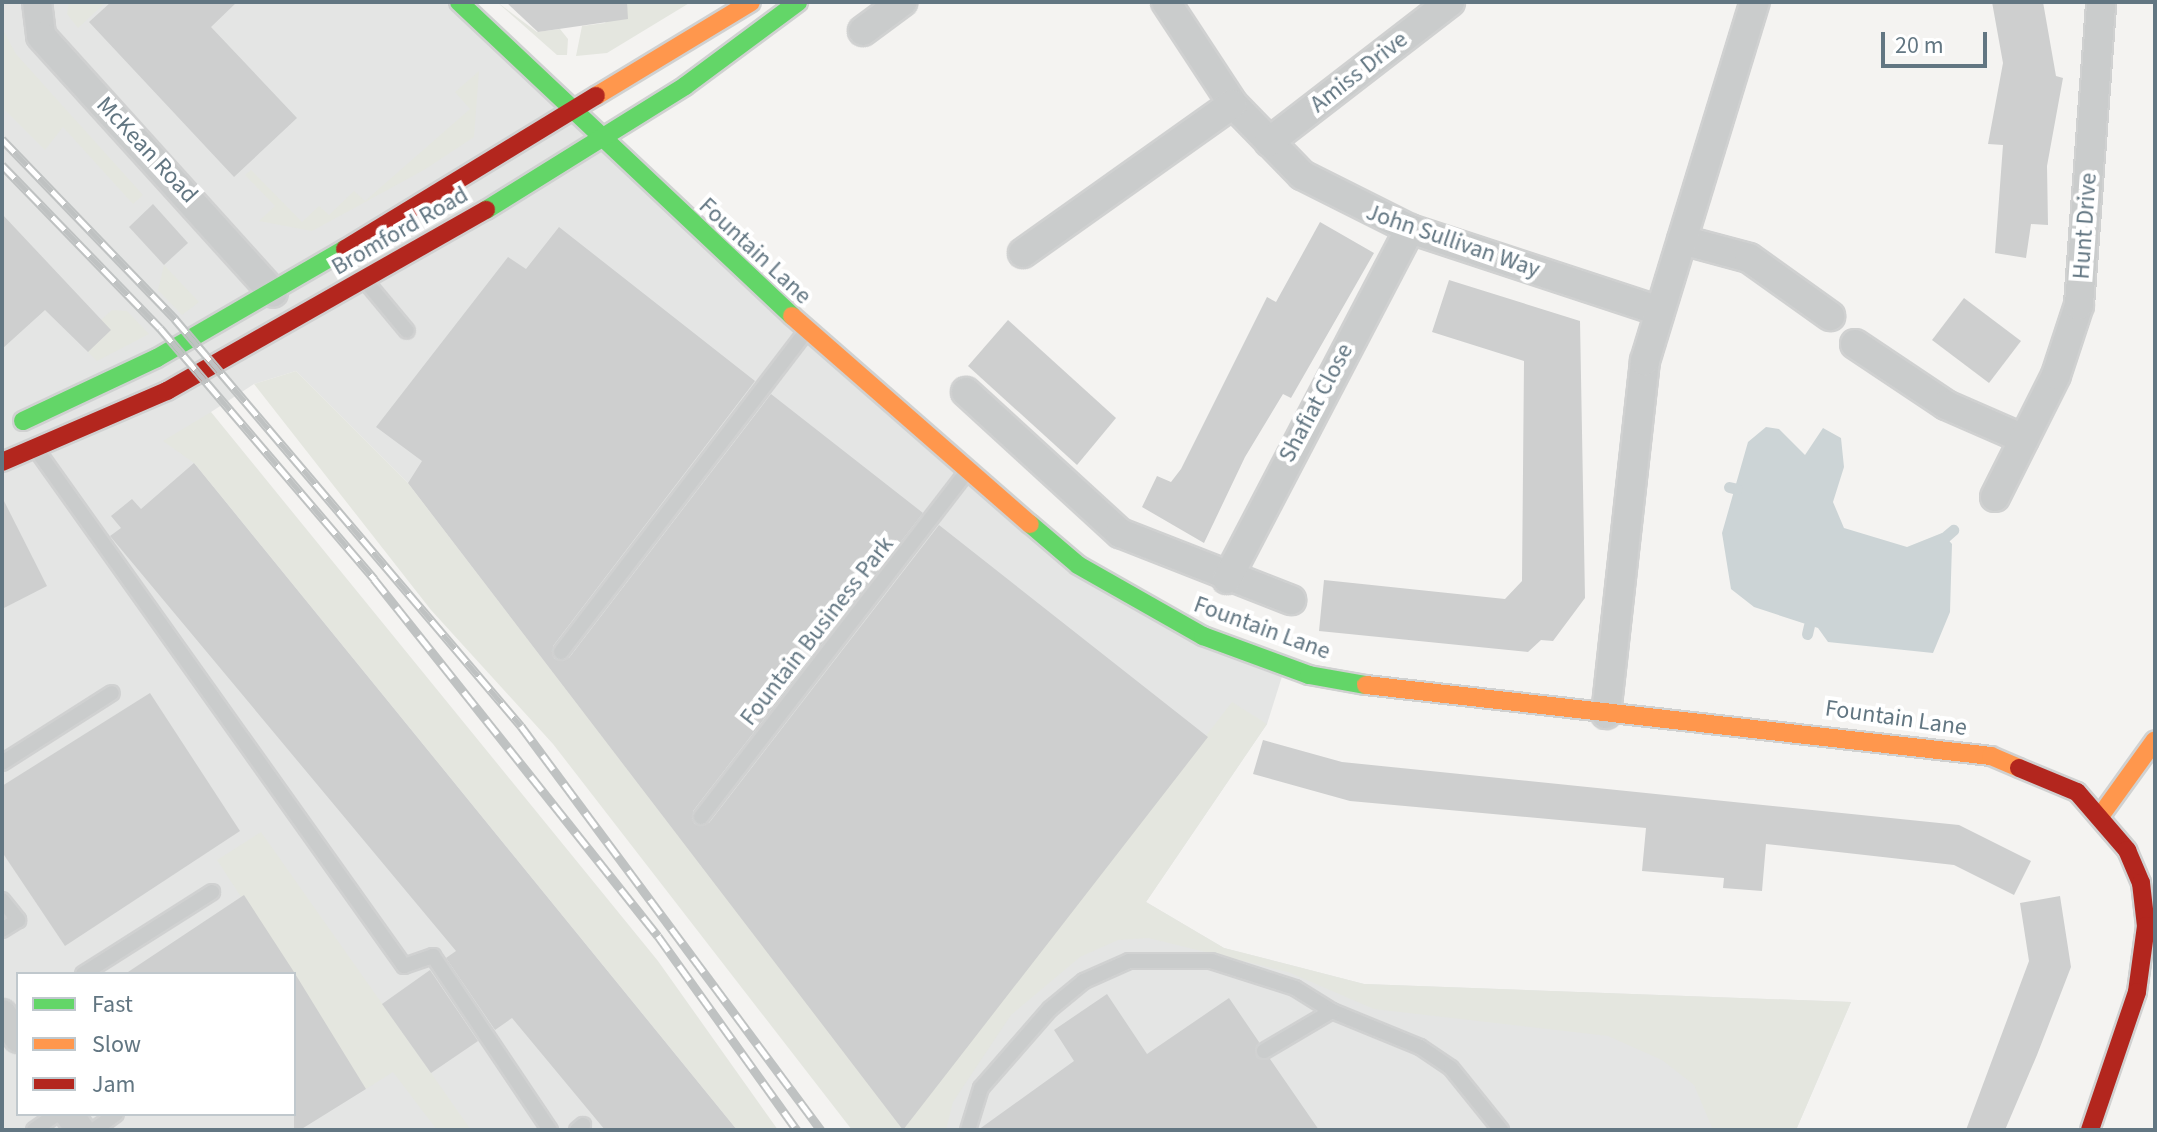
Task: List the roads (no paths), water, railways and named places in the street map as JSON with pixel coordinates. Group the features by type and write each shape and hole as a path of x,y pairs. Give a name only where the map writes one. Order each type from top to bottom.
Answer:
{"main road":[{"name":"Fountain Lane","path":"459,2 806,331 1078,565 1237,650 1309,675 1394,690 1991,756 2052,777 2101,815"},
{"name":"Bromford Road","path":"2,429 157,358 273,293 751,2"},
{"name":"Bromford Road","path":"2,462 167,391 370,276 601,139 798,2"},
{"path":"273,293 294,301 351,269 370,276"},
{"path":"2090,1130 2137,992 2145,946 2141,883 2101,815 2155,740"}],"street":[{"name":"McKean Road","path":"37,2 41,36 273,293"},
{"path":"863,31 902,2"},
{"name":"John Sullivan Way","path":"1166,2 1233,104 1302,175 1410,229 1659,311"},
{"name":"Amiss Drive","path":"1269,142 1450,2"},
{"path":"1606,714 1645,361 1755,2"},
{"name":"Hunt Drive","path":"1995,497 2024,439 2079,305 2101,2"},
{"path":"1023,253 1233,104"},
{"name":"Shafiat Close","path":"1227,579 1410,229"},
{"path":"1682,240 1749,258 1830,316"},
{"path":"1855,344 1946,405 2024,439"},
{"path":"966,392 1120,533 1227,579 1291,600"},
{"path":"2,1014 16,1035"}],"lane":[{"path":"370,276 407,331"},
{"path":"561,652 806,331"},
{"path":"23,420 57,488 404,966 433,956 550,1130"},
{"name":"Fountain Business Park","path":"701,817 967,471"},
{"path":"2,763 112,693"},
{"path":"86,972 212,892"},
{"path":"2,900 18,920 2,930"},
{"path":"968,1130 981,1088 1050,1009 1084,981 1129,961 1211,961 1295,988 1332,1011 1420,1047 1451,1068 1501,1130"},
{"path":"1264,1051 1332,1011"},
{"path":"34,1130 54,1116"},
{"path":"94,1130 113,1116"}],"waterway":[{"path":"1729,487 1737,489"},
{"path":"1945,537 1953,530"},
{"path":"1807,634 1809,625"}],"railway":[{"path":"2,139 175,319 521,726 821,1130"},
{"path":"2,165 160,328 374,579 658,936 797,1130"}]}
